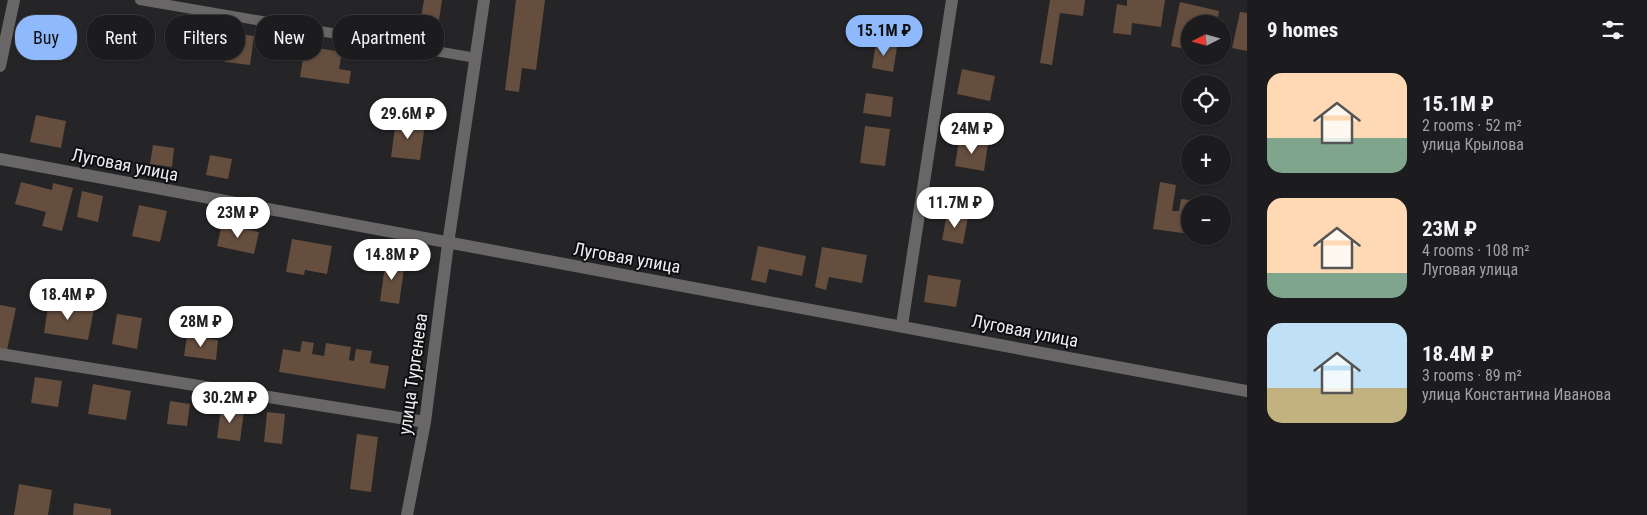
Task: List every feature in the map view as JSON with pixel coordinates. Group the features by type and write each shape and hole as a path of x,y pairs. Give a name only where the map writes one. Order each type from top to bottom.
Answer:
{"street":[{"path":"0,66 14,0"},
{"name":"улица Тургенева","path":"407,515 425,422 448,244 484,0"},
{"path":"902,325 952,0"},
{"name":"Луговая улица","path":"0,159 448,244 902,325 1247,391"},
{"path":"0,354 425,422"}],"lane":[{"path":"140,0 476,58"}],"building":[{"path":"424,0 442,0 440,15 421,15"},
{"path":"516,0 545,0 536,70 522,68 519,92 505,90"},
{"path":"1050,0 1085,0 1083,16 1060,13 1052,65 1040,63"},
{"path":"1127,0 1165,0 1161,27 1132,23 1131,35 1113,33 1117,4 1127,6"},
{"path":"1180,2 1219,11 1218,15 1181,15 1181,48 1171,46"},
{"path":"1240,12 1247,13 1247,51 1232,48"},
{"path":"245,35 254,36 250,65 225,62 225,60 245,60"},
{"path":"876,43 897,47 893,72 872,68"},
{"path":"323,49 333,51 333,60 341,60 339,69 351,71 349,84 300,77 303,60 323,60"},
{"path":"962,69 995,76 990,101 957,94"},
{"path":"866,93 893,97 891,117 863,113"},
{"path":"36,115 66,121 61,148 30,142"},
{"path":"396,120 425,124 420,160 391,157"},
{"path":"865,126 890,129 885,166 860,163"},
{"path":"959,139 988,144 984,171 955,166"},
{"path":"153,145 174,148 172,167 150,164"},
{"path":"210,155 232,159 228,179 206,175"},
{"path":"21,182 52,190 53,183 73,188 62,231 42,226 46,212 15,204"},
{"path":"1160,182 1176,185 1172,211 1179,211 1181,199 1181,233 1153,229"},
{"path":"82,191 103,196 98,222 77,217"},
{"path":"139,205 167,211 160,242 132,236"},
{"path":"947,214 968,217 963,244 942,240"},
{"path":"222,224 259,232 254,254 217,246"},
{"path":"292,239 332,246 327,274 305,270 304,275 286,272"},
{"path":"758,246 806,256 802,276 769,269 766,283 751,280"},
{"path":"822,247 867,255 862,283 829,277 826,290 815,287"},
{"path":"386,259 405,262 399,304 380,301"},
{"path":"928,275 961,280 956,307 924,302"},
{"path":"49,300 64,303 62,309 76,311 77,306 94,309 88,340 44,333"},
{"path":"0,305 16,308 7,350 0,348"},
{"path":"117,314 142,318 137,349 112,344"},
{"path":"187,336 218,340 216,360 184,356"},
{"path":"302,341 314,343 312,354 324,356 326,343 351,347 349,360 354,361 356,349 372,351 370,363 389,366 385,389 279,372 283,349 300,352"},
{"path":"35,377 62,381 58,407 31,403"},
{"path":"93,384 131,391 126,420 88,414"},
{"path":"170,401 190,404 187,426 167,424"},
{"path":"221,408 244,411 240,441 217,438"},
{"path":"267,412 285,414 282,444 264,442"},
{"path":"357,434 378,437 371,492 350,489"},
{"path":"19,484 52,490 48,515 14,515"},
{"path":"74,503 111,509 111,515 73,515"}]}
